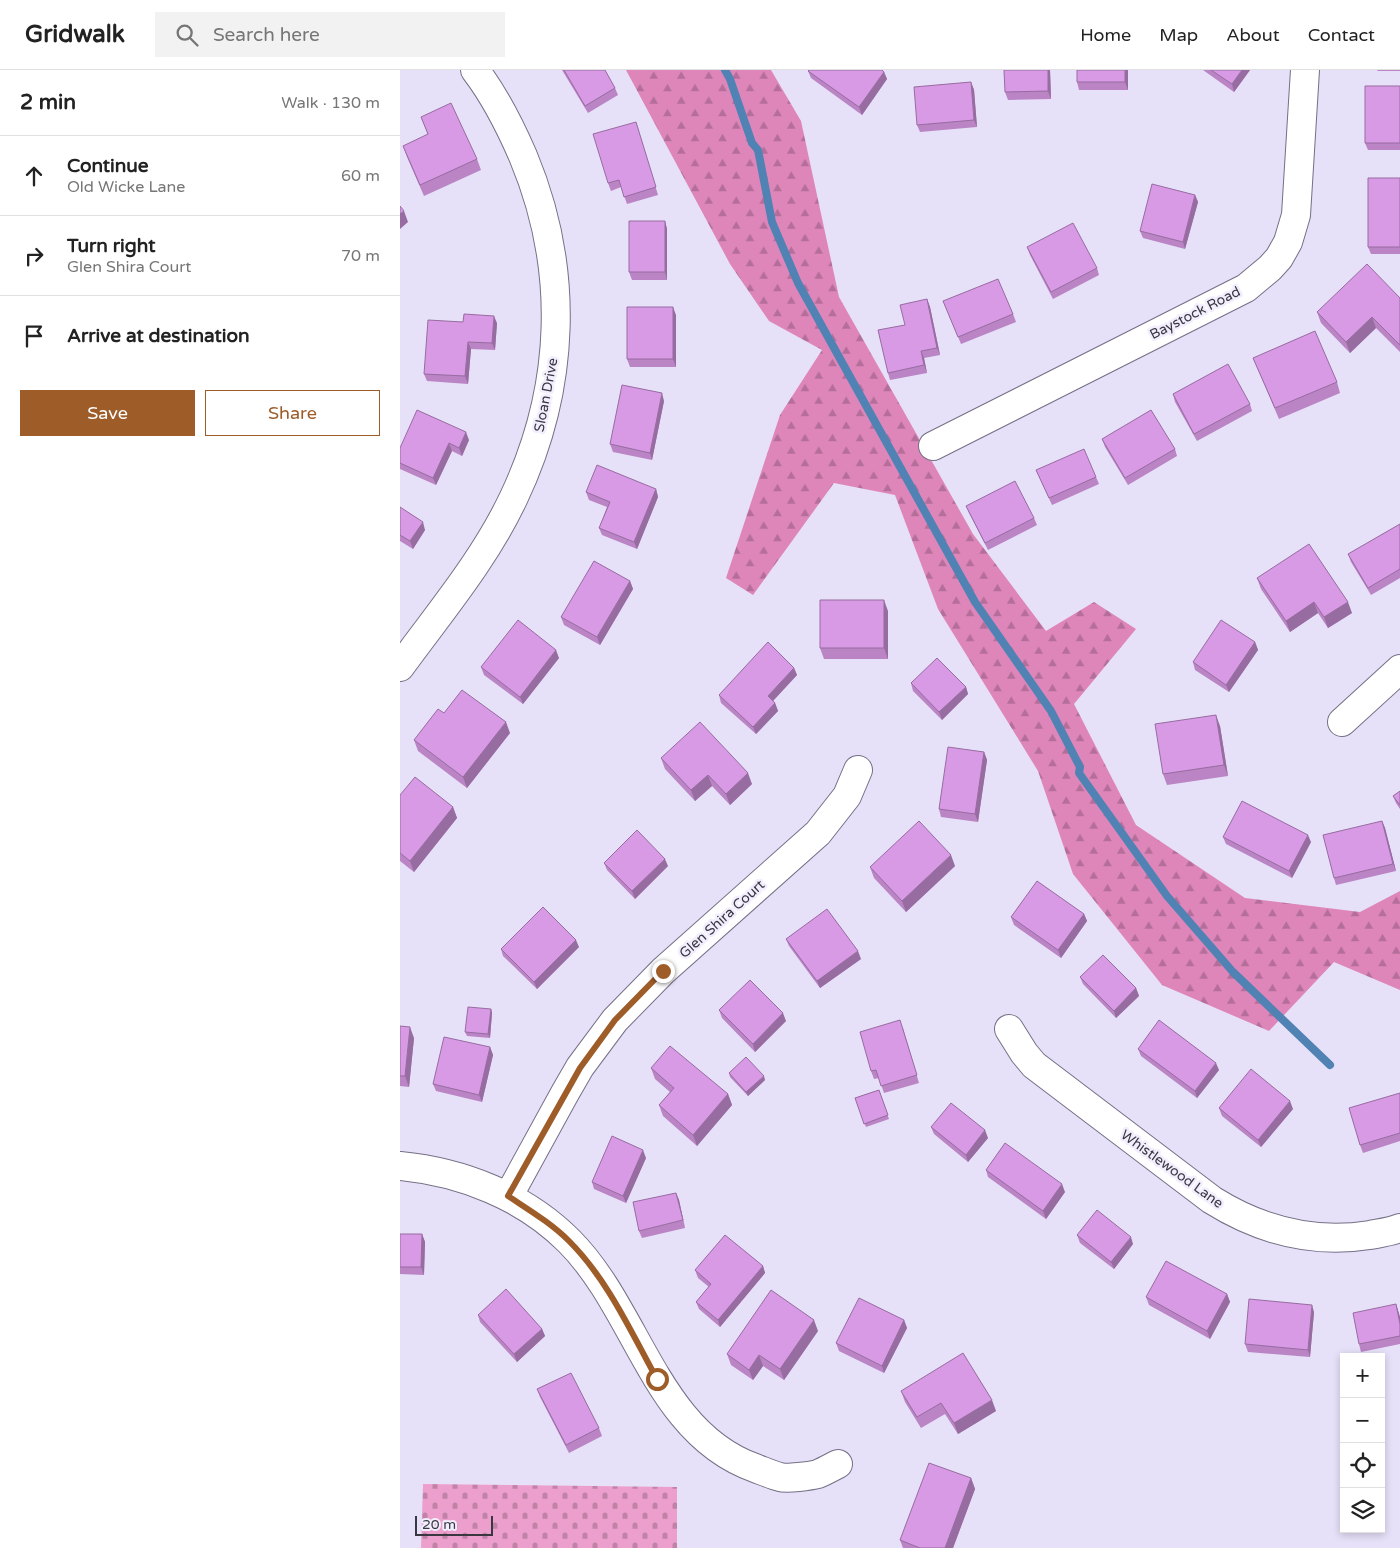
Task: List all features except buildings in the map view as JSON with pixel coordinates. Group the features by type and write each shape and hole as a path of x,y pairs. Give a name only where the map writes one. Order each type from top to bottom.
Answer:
{"street":[{"name":"Sloan Drive","path":"400,667 483,552 514,498 537,442 550,387 554,358 556,302 554,268 543,212 535,185 513,132 496,100 475,70"},
{"name":"Baystock Road","path":"933,446 1246,288 1270,268 1288,242 1296,215 1305,70"},
{"path":"1342,722 1400,670"},
{"name":"Glen Shira Court","path":"508,1196 565,1092 615,1020 663,971 818,833 847,796 858,770"},
{"name":"Whistlewood Lane","path":"1009,1029 1034,1065 1212,1200 1230,1211 1269,1228 1308,1236 1351,1238 1400,1228"},
{"path":"400,1166 428,1168 476,1182 508,1196 536,1214 569,1241 596,1273 611,1295 657,1379 682,1416 712,1444 745,1465 782,1478 817,1474 838,1464"}],"green space":[{"path":"626,70 771,70 801,121 839,297 973,534 1046,631 1094,602 1136,629 1074,704 1136,825 1245,898 1360,912 1400,891 1400,990 1334,962 1269,1031 1162,985 1073,874 1038,771 938,609 895,495 834,483 753,595 726,578 780,415 822,350 769,321 730,264"},
{"path":"423,1484 677,1487 677,1548 421,1548"}],"waterway":[{"path":"725,70 730,79 752,143 758,150 772,222 798,283 975,602 1051,711 1080,767 1079,773 1167,896 1233,972 1330,1065"}],"route":[{"path":"657,1379 611,1295 596,1273 569,1241 536,1214 508,1196 580,1068 615,1020 663,971"}]}
